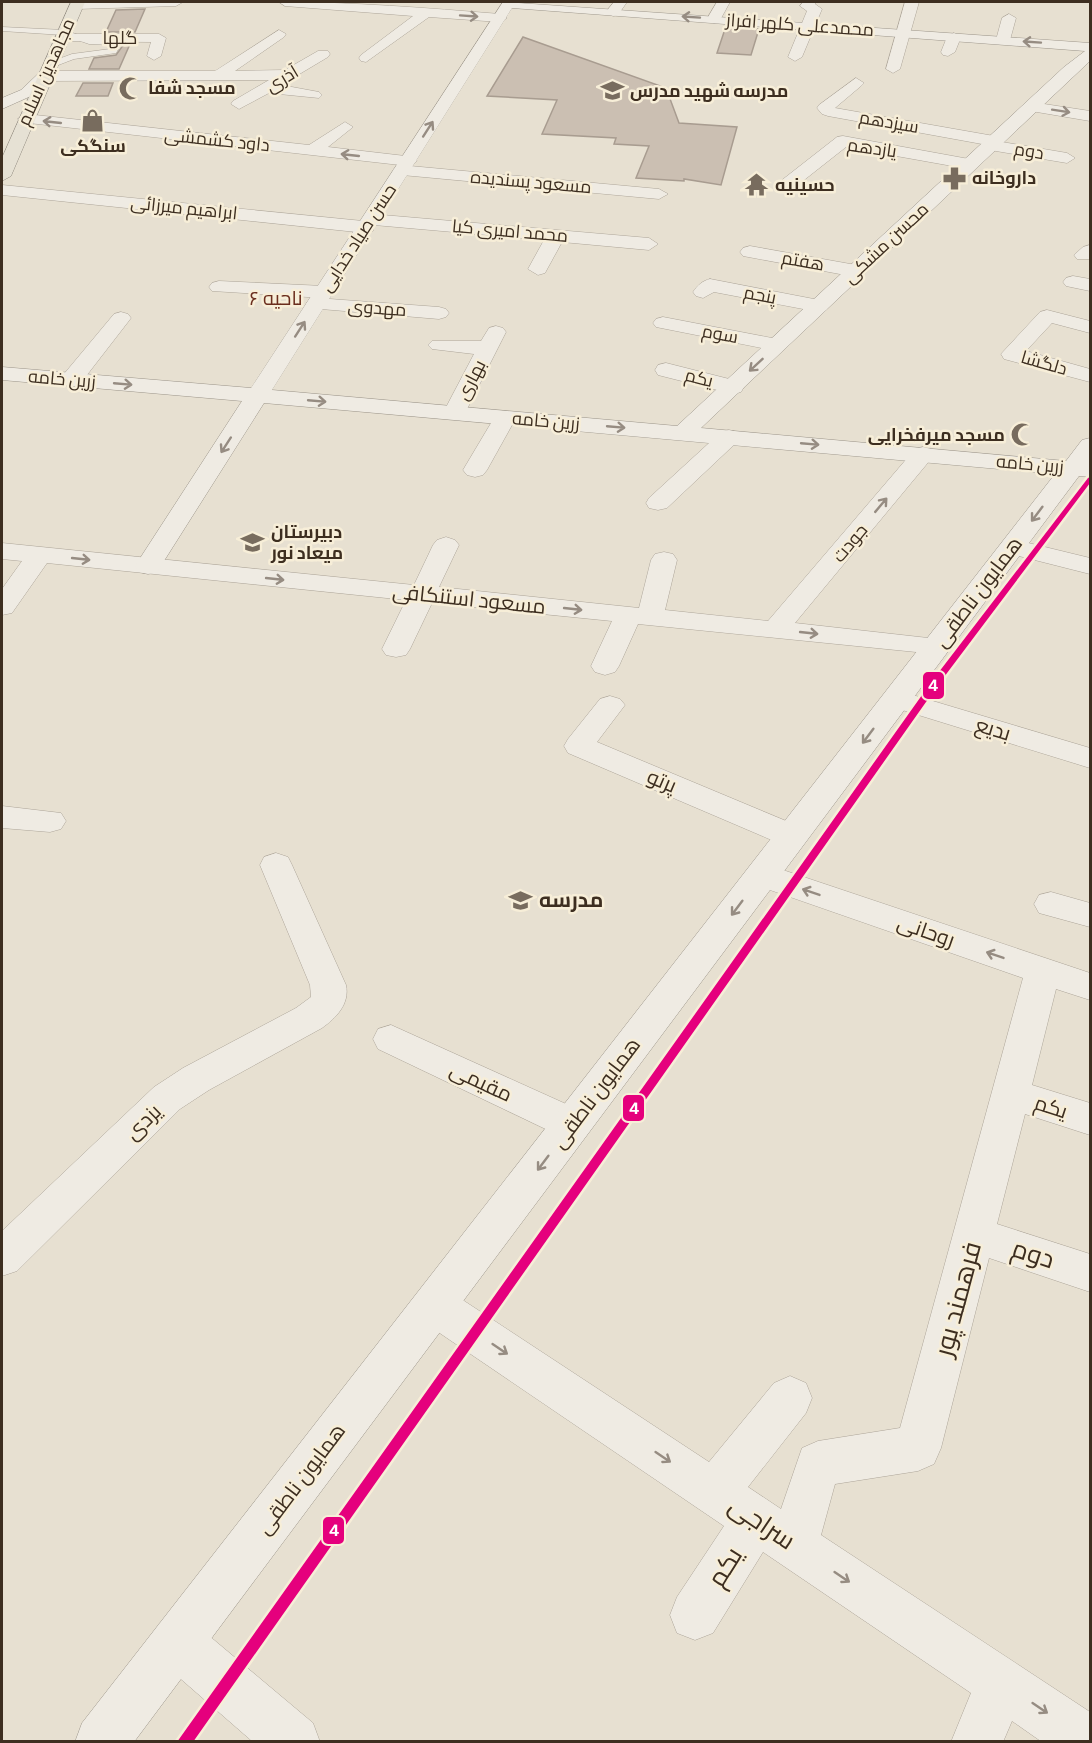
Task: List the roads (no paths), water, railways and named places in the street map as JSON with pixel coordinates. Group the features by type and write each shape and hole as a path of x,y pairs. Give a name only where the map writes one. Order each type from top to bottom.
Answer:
{"main road":[{"name":"مجاهدین اسلام","path":"2,176 77,3"}],"street":[{"path":"77,3 176,2"},
{"name":"محمدعلی کلهر افراز","path":"285,2 427,12 506,8 616,7 714,19 1090,47"},
{"path":"714,19 723,2"},
{"path":"795,57 815,9 807,6 809,2"},
{"path":"893,69 912,2"},
{"path":"298,14 311,4"},
{"path":"353,21 368,8"},
{"name":"حسن صیاد خدایی","path":"148,566 506,8"},
{"path":"366,58 427,12"},
{"path":"1003,40 1010,18"},
{"path":"220,74 279,34"},
{"name":"گلها","path":"63,36 159,38 154,56"},
{"path":"948,52 954,37"},
{"name":"آذری","path":"239,104 323,54"},
{"name":"محسن مشکی","path":"683,433 1031,106 1090,54"},
{"path":"2,114 46,71 290,75"},
{"name":"سیزدهم","path":"856,83 825,108 828,111 992,143"},
{"path":"268,88 314,95"},
{"path":"1031,106 1090,116"},
{"path":"119,129 138,118"},
{"name":"داود کشمشی","path":"26,119 289,148 405,166"},
{"path":"151,133 175,119"},
{"path":"312,151 345,127"},
{"path":"214,158 229,141"},
{"name":"یازدهم","path":"788,183 843,141 969,164"},
{"name":"دوم","path":"992,143 1067,158"},
{"path":"275,166 289,148"},
{"name":"مسعود پسندیده","path":"405,166 659,194"},
{"path":"932,176 952,180"},
{"path":"174,213 188,189"},
{"name":"ابراهیم میرزائی","path":"2,190 174,213 238,214 368,223"},
{"path":"238,214 256,196"},
{"path":"439,245 447,219"},
{"name":"محمد امیری کیا","path":"368,223 447,219 555,235 649,244"},
{"path":"538,269 555,235"},
{"name":"هفتم","path":"750,252 856,271"},
{"name":"مهدوی","path":"207,304 225,280 320,298 439,313"},
{"name":"پنجم","path":"703,292 710,285 819,306"},
{"name":"دلگشا","path":"1090,327 1047,316 1012,354 1090,376"},
{"path":"72,379 122,318"},
{"name":"سوم","path":"663,323 777,345"},
{"name":"بهاری","path":"438,345 492,340 454,413"},
{"name":"یکم","path":"666,370 733,387"},
{"name":"زرین خامه","path":"2,373 923,454 1085,461"},
{"path":"475,470 505,418"},
{"path":"658,503 729,437"},
{"name":"جودت","path":"775,630 923,454"},
{"name":"همایون ناطقی","path":"101,1742 1012,547 1085,461"},
{"path":"396,649 446,545"},
{"path":"1012,547 1090,566"},
{"name":"مسعود استنکافی","path":"2,551 936,646"},
{"path":"2,607 40,555"},
{"path":"605,666 639,616 664,560"},
{"name":"بدیع","path":"896,699 1090,758"},
{"name":"پرتو","path":"610,705 579,746 792,836"},
{"path":"2,817 50,821"},
{"name":"یزدی","path":"2,1258 167,1098 196,1079 309,1018 325,1006 330,991 276,865"},
{"name":"روحانی","path":"762,876 1090,987"},
{"path":"1051,904 1090,915"},
{"name":"فرهمند پور","path":"794,1545 818,1464 918,1448 1043,971"},
{"name":"مقیمی","path":"391,1039 572,1124"},
{"name":"یکم","path":"1012,1094 1090,1119"},
{"name":"دوم","path":"975,1235 1090,1273"},
{"name":"سراجی","path":"434,1305 1089,1742"},
{"path":"715,1492 790,1398"},
{"name":"یکم","path":"695,1616 756,1519"},
{"path":"177,1642 294,1742"},
{"path":"977,1742 1001,1683"}],"lane":[{"path":"2,29 63,36"},
{"path":"46,71 72,57 113,51 118,43 81,38"}],"place":[{"name":"مسجد شفا","path":"130,88"},
{"name":"مدرسه شهید مدرس","path":"612,91"},
{"name":"سنگکی","path":"93,120"},
{"name":"داروخانه","path":"954,178"},
{"name":"حسینیه","path":"757,185"},
{"name":"مسجد میرفخرایی","path":"1023,435"},
{"name":"دبیرستان میعاد نور","path":"253,542"},
{"name":"مدرسه","path":"521,900"}],"district":[{"name":"ناحیه ۶","path":"276,298"}]}
